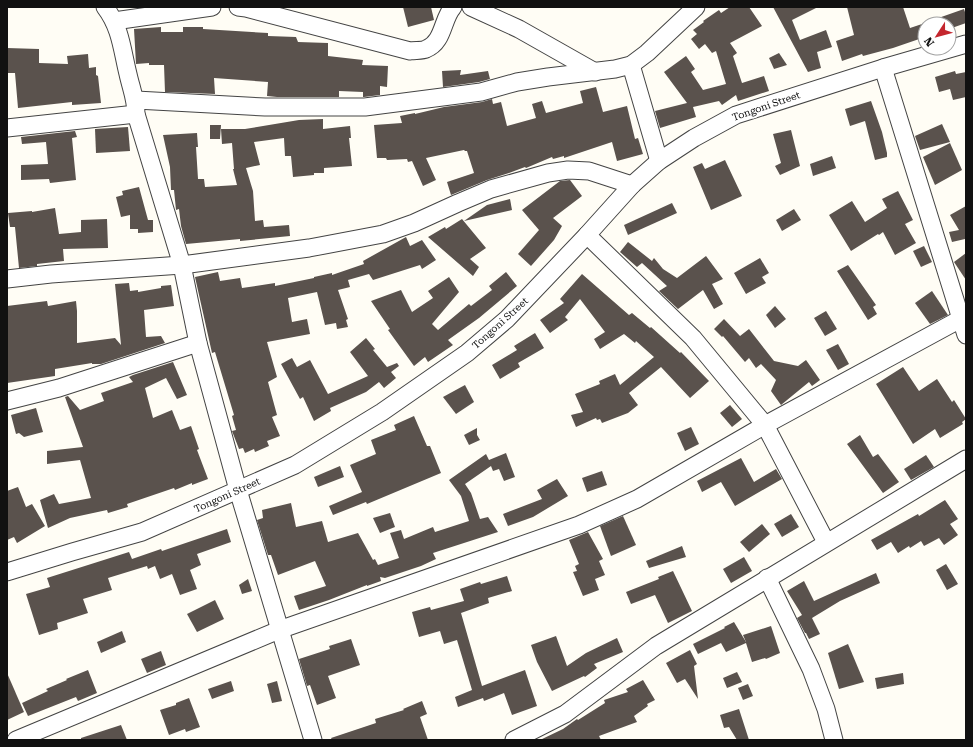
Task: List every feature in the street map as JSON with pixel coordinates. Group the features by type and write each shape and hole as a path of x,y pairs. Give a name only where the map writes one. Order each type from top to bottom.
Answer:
{"street":[{"path":"105,7 114,21 122,42 136,107 182,265 198,343 238,490 313,740"},
{"path":"114,21 212,7"},
{"path":"238,7 410,50 426,49 437,39 453,7"},
{"path":"471,7 519,29 595,72"},
{"path":"7,128 136,107 365,107 481,92 517,82 595,72 631,64 647,53 696,7"},
{"name":"Tongoni Street","path":"7,572 142,532 294,465 382,412 467,353 507,319 587,235 632,185 659,161 694,138 736,115 883,68 966,44"},
{"path":"631,64 659,161"},
{"path":"883,68 963,318 966,335"},
{"path":"7,279 51,274 182,265 309,248 382,234 414,223 458,202 491,189 548,173 568,170 589,171 632,185"},
{"path":"587,235 693,338 765,425 826,542"},
{"path":"16,740 279,630 579,525 637,498 765,425 963,318"},
{"path":"7,401 59,388 198,343"},
{"path":"514,740 564,714 656,646 826,542 966,459"},
{"path":"768,578 810,669 826,709 834,740"}],"building":[{"path":"403,7 431,7 434,20 408,27"},
{"path":"730,7 749,7 762,26 730,43 737,53 733,56 742,83 764,76 769,91 738,101 736,95 722,105 719,101 693,107 696,117 660,128 655,111 687,103 664,72 686,56 695,69 691,72 703,90 726,84 716,51 712,53 705,44 699,49 691,39 697,34 693,30 704,22 703,21 719,10 721,13"},
{"path":"773,7 818,7 792,20 800,40 826,30 832,47 817,52 821,68 808,72"},
{"path":"847,7 903,7 910,28 917,26 917,40 893,48 863,56 862,54 842,61 836,41 854,35"},
{"path":"964,9 966,23 957,26 957,16 944,16"},
{"path":"161,27 161,32 183,32 183,27 203,27 203,29 268,33 268,36 296,37 298,42 328,43 328,56 363,60 362,65 388,66 387,87 380,86 380,95 364,97 363,92 339,91 339,97 277,97 267,96 268,82 214,78 215,94 165,92 164,65 149,65 149,63 136,64 134,29"},
{"path":"7,48 39,49 39,63 68,64 67,56 88,54 89,68 96,67 101,103 72,105 72,102 18,108 15,73 7,73"},
{"path":"779,53 787,65 774,69 769,58"},
{"path":"461,70 460,75 488,71 490,79 443,87 442,71"},
{"path":"955,71 956,74 966,72 966,97 953,100 950,89 939,92 935,77"},
{"path":"596,87 603,112 627,106 635,139 638,138 643,154 617,161 612,142 564,158 564,156 553,159 552,157 526,168 525,167 487,180 451,195 447,182 474,173 467,151 464,150 426,158 436,180 423,186 412,161 408,162 407,159 387,160 386,158 377,158 374,125 402,123 400,116 492,99 493,104 501,102 507,126 536,118 532,104 542,101 546,113 583,103 580,91"},
{"path":"871,101 882,132 887,153 887,157 875,160 865,121 850,126 845,109"},
{"path":"323,119 323,129 350,126 351,138 349,138 352,166 324,168 324,173 314,173 314,175 293,177 291,156 285,156 284,138 254,142 260,165 246,168 253,191 255,221 263,220 264,227 289,225 290,236 186,244 181,226 179,209 176,210 174,190 171,190 170,167 163,135 197,133 198,147 196,147 198,179 204,179 205,187 237,185 233,169 232,143 222,144 221,129 245,129 299,120"},
{"path":"942,124 950,142 920,150 915,136"},
{"path":"210,125 221,125 220,139 210,139"},
{"path":"128,127 130,151 96,153 95,129"},
{"path":"791,130 800,166 780,175 775,166 781,163 773,134"},
{"path":"75,131 77,137 72,138 76,180 50,183 49,179 21,180 21,165 48,164 46,142 22,144 21,137"},
{"path":"950,143 962,170 935,185 923,157"},
{"path":"832,156 836,168 813,176 810,164"},
{"path":"725,160 742,196 711,210 693,167 702,163 705,169"},
{"path":"570,180 582,196 553,218 562,226 554,240 531,266 518,254 539,230 522,210 560,181"},
{"path":"139,187 148,220 153,220 153,232 138,233 138,229 130,229 130,215 121,217 116,197 123,195 122,191"},
{"path":"898,191 913,220 905,224 916,243 895,255 883,232 851,251 829,215 852,201 865,222 887,208 882,199"},
{"path":"510,199 512,210 464,221 487,205"},
{"path":"672,203 677,213 628,235 624,225"},
{"path":"966,206 966,241 965,239 952,242 949,232 959,230 950,215"},
{"path":"55,208 59,234 81,232 81,220 107,219 108,248 63,249 64,261 19,268 15,227 10,227 8,213 32,212"},
{"path":"794,209 801,220 782,231 776,220"},
{"path":"462,219 486,248 470,259 479,267 473,276 428,237 445,227 446,229"},
{"path":"406,237 410,246 422,240 436,260 422,269 420,265 373,280 369,274 348,280 350,287 338,290 348,319 346,320 348,327 337,329 336,323 325,325 317,292 288,298 292,322 307,319 310,334 267,342 277,377 268,382 277,415 272,417 280,436 267,441 269,446 255,452 254,449 245,453 243,448 239,449 232,431 236,430 232,416 234,415 215,352 212,353 195,277 218,272 220,281 240,278 242,288 275,283 275,286 332,273 332,275 364,264 363,261"},
{"path":"628,242 652,261 654,258 663,269 677,278 706,256 723,279 712,284 723,304 714,309 703,290 678,309 659,291 667,286 642,263 637,267 620,252"},
{"path":"924,246 932,262 921,267 913,251"},
{"path":"966,253 966,280 954,262"},
{"path":"760,258 769,273 762,277 766,283 746,294 734,273"},
{"path":"848,265 876,305 873,307 877,314 868,320 837,271"},
{"path":"506,272 517,286 479,318 448,340 453,345 428,362 425,357 414,366 388,330 390,329 371,301 401,290 412,312 433,298 428,291 449,277 459,292 432,324 438,330 469,304 471,306 492,290 489,286"},
{"path":"582,274 629,315 632,313 650,328 651,327 680,353 681,352 709,381 690,398 661,367 629,393 638,405 628,413 602,423 600,419 597,420 596,418 576,427 571,415 583,412 575,394 600,384 599,381 615,374 620,385 654,357 636,341 635,343 624,334 600,349 594,339 605,332 580,299 565,317 568,320 550,333 540,320 564,303 560,299"},
{"path":"129,283 130,291 138,290 138,292 171,285 174,306 144,310 146,337 161,336 165,343 101,364 92,363 55,369 55,376 7,383 7,306 47,301 48,306 76,301 77,343 115,338 121,345 115,284"},
{"path":"932,291 948,315 930,324 915,303"},
{"path":"775,306 786,319 775,328 766,315"},
{"path":"826,311 837,329 825,336 814,318"},
{"path":"724,319 740,336 749,329 774,361 798,366 806,360 820,380 812,386 809,382 781,405 771,391 776,380 761,364 756,368 749,358 745,362 723,336 722,337 714,329"},
{"path":"535,333 544,348 518,363 520,367 500,379 492,365 517,350 514,346"},
{"path":"366,338 375,349 373,350 387,367 397,363 399,366 391,372 396,378 384,388 379,382 366,392 330,408 331,411 314,421 303,397 300,399 281,364 292,358 297,367 310,360 328,394 368,376 350,352"},
{"path":"838,344 849,364 838,370 826,350"},
{"path":"173,362 187,395 177,399 166,378 145,388 153,418 172,410 180,430 191,426 199,449 197,450 208,479 192,485 192,483 175,490 174,488 127,504 128,507 108,513 107,510 70,518 48,528 40,500 54,494 59,504 91,498 80,460 47,464 47,451 83,447 65,397 68,396 80,410 104,401 101,393 133,382 129,377"},
{"path":"903,367 919,391 937,379 952,402 954,400 966,419 962,422 963,424 940,438 935,429 913,444 876,384"},
{"path":"465,385 474,402 456,414 443,397"},
{"path":"730,405 742,419 732,427 720,413"},
{"path":"36,408 43,432 24,437 19,433 16,434 11,415"},
{"path":"414,416 427,446 430,446 441,473 367,504 366,502 333,515 329,506 362,492 350,465 376,454 371,440 396,430 394,425"},
{"path":"691,427 699,444 685,451 677,433"},
{"path":"477,428 477,435 480,440 469,445 464,435"},
{"path":"860,435 873,457 878,454 899,482 883,493 847,444"},
{"path":"506,453 515,477 504,481 499,469 493,471 491,466 465,484 471,493 480,519 488,517 498,532 433,553 436,559 421,566 385,578 380,577 381,581 299,610 294,596 326,586 315,561 278,575 271,555 268,555 257,520 263,518 262,510 291,503 296,527 322,521 328,542 358,533 373,560 375,559 378,565 399,558 390,533 401,530 404,539 433,527 435,532 469,521 461,496 449,480 486,454 489,460"},
{"path":"926,455 934,467 911,480 904,469"},
{"path":"741,458 754,482 776,469 782,479 735,506 721,482 702,492 697,481"},
{"path":"340,466 344,477 318,487 314,477"},
{"path":"602,471 607,485 587,492 582,478"},
{"path":"557,479 568,496 533,517 508,526 503,514 542,499 537,490"},
{"path":"18,487 26,507 32,504 45,526 17,543 14,537 7,540 7,491"},
{"path":"945,500 958,519 950,524 958,535 944,545 939,538 924,546 921,541 898,553 891,542 877,550 871,540 918,514 919,516"},
{"path":"390,513 395,527 380,533 373,518"},
{"path":"791,514 799,527 782,537 774,524"},
{"path":"623,516 636,545 611,556 600,526"},
{"path":"762,524 770,534 749,552 740,542"},
{"path":"227,529 231,542 197,554 201,565 190,570 197,589 180,595 172,574 160,579 155,566 148,569 147,566 108,578 112,590 83,599 88,613 57,623 58,629 39,635 26,594 50,587 47,578 129,552 132,559 161,549 162,551"},
{"path":"588,532 603,559 599,561 605,575 595,579 599,590 583,596 573,572 577,571 575,566 579,564 569,540"},
{"path":"682,546 686,557 649,568 646,561"},
{"path":"744,557 752,571 731,583 723,569"},
{"path":"946,564 958,584 947,590 936,570"},
{"path":"673,571 692,611 668,623 655,595 631,604 626,592 659,579 658,577"},
{"path":"876,573 880,583 840,601 812,618 820,634 809,639 797,618 802,615 787,591 804,581 814,601"},
{"path":"507,576 512,591 488,598 489,603 461,613 482,686 525,670 537,706 512,715 504,693 484,701 483,698 458,707 455,697 472,690 457,640 444,644 440,631 419,637 412,612 430,607 431,610 464,601 460,589 480,582 481,584"},
{"path":"248,579 252,591 242,594 239,585"},
{"path":"215,600 224,619 197,632 187,614"},
{"path":"734,622 746,642 743,635 771,626 780,653 766,659 752,662 746,643 726,652 721,643 698,654 693,644"},
{"path":"122,631 126,642 101,653 97,642"},
{"path":"556,636 567,666 586,653 617,638 623,652 594,664 597,668 585,677 584,676 552,691 537,662 531,645"},
{"path":"351,639 360,665 328,676 336,698 317,705 310,685 307,686 299,659 330,649 329,646"},
{"path":"848,644 864,682 839,689 828,653"},
{"path":"690,650 697,664 694,666 698,699 685,679 677,683 666,663"},
{"path":"161,651 166,665 147,673 141,659"},
{"path":"88,670 97,693 78,701 76,697 28,716 22,703 48,691 46,689 67,680 66,679"},
{"path":"737,672 742,682 727,688 723,678"},
{"path":"7,673 24,712 7,720"},
{"path":"903,673 904,684 877,689 875,678"},
{"path":"643,680 655,700 647,704 648,706 634,716 637,722 599,736 601,740 540,740 563,729 577,719 578,720 605,703 604,700 628,692 626,689"},
{"path":"231,681 234,691 212,699 208,689"},
{"path":"277,681 282,701 272,703 267,684"},
{"path":"748,684 753,696 743,700 738,688"},
{"path":"189,698 200,727 186,732 185,729 169,735 160,710 176,705 176,703"},
{"path":"422,701 427,714 420,717 428,740 332,740 331,738 376,723 375,719 404,710 403,709"},
{"path":"739,709 749,740 737,740 729,727 724,728 720,715"},
{"path":"121,725 127,740 81,740 81,738"}]}
